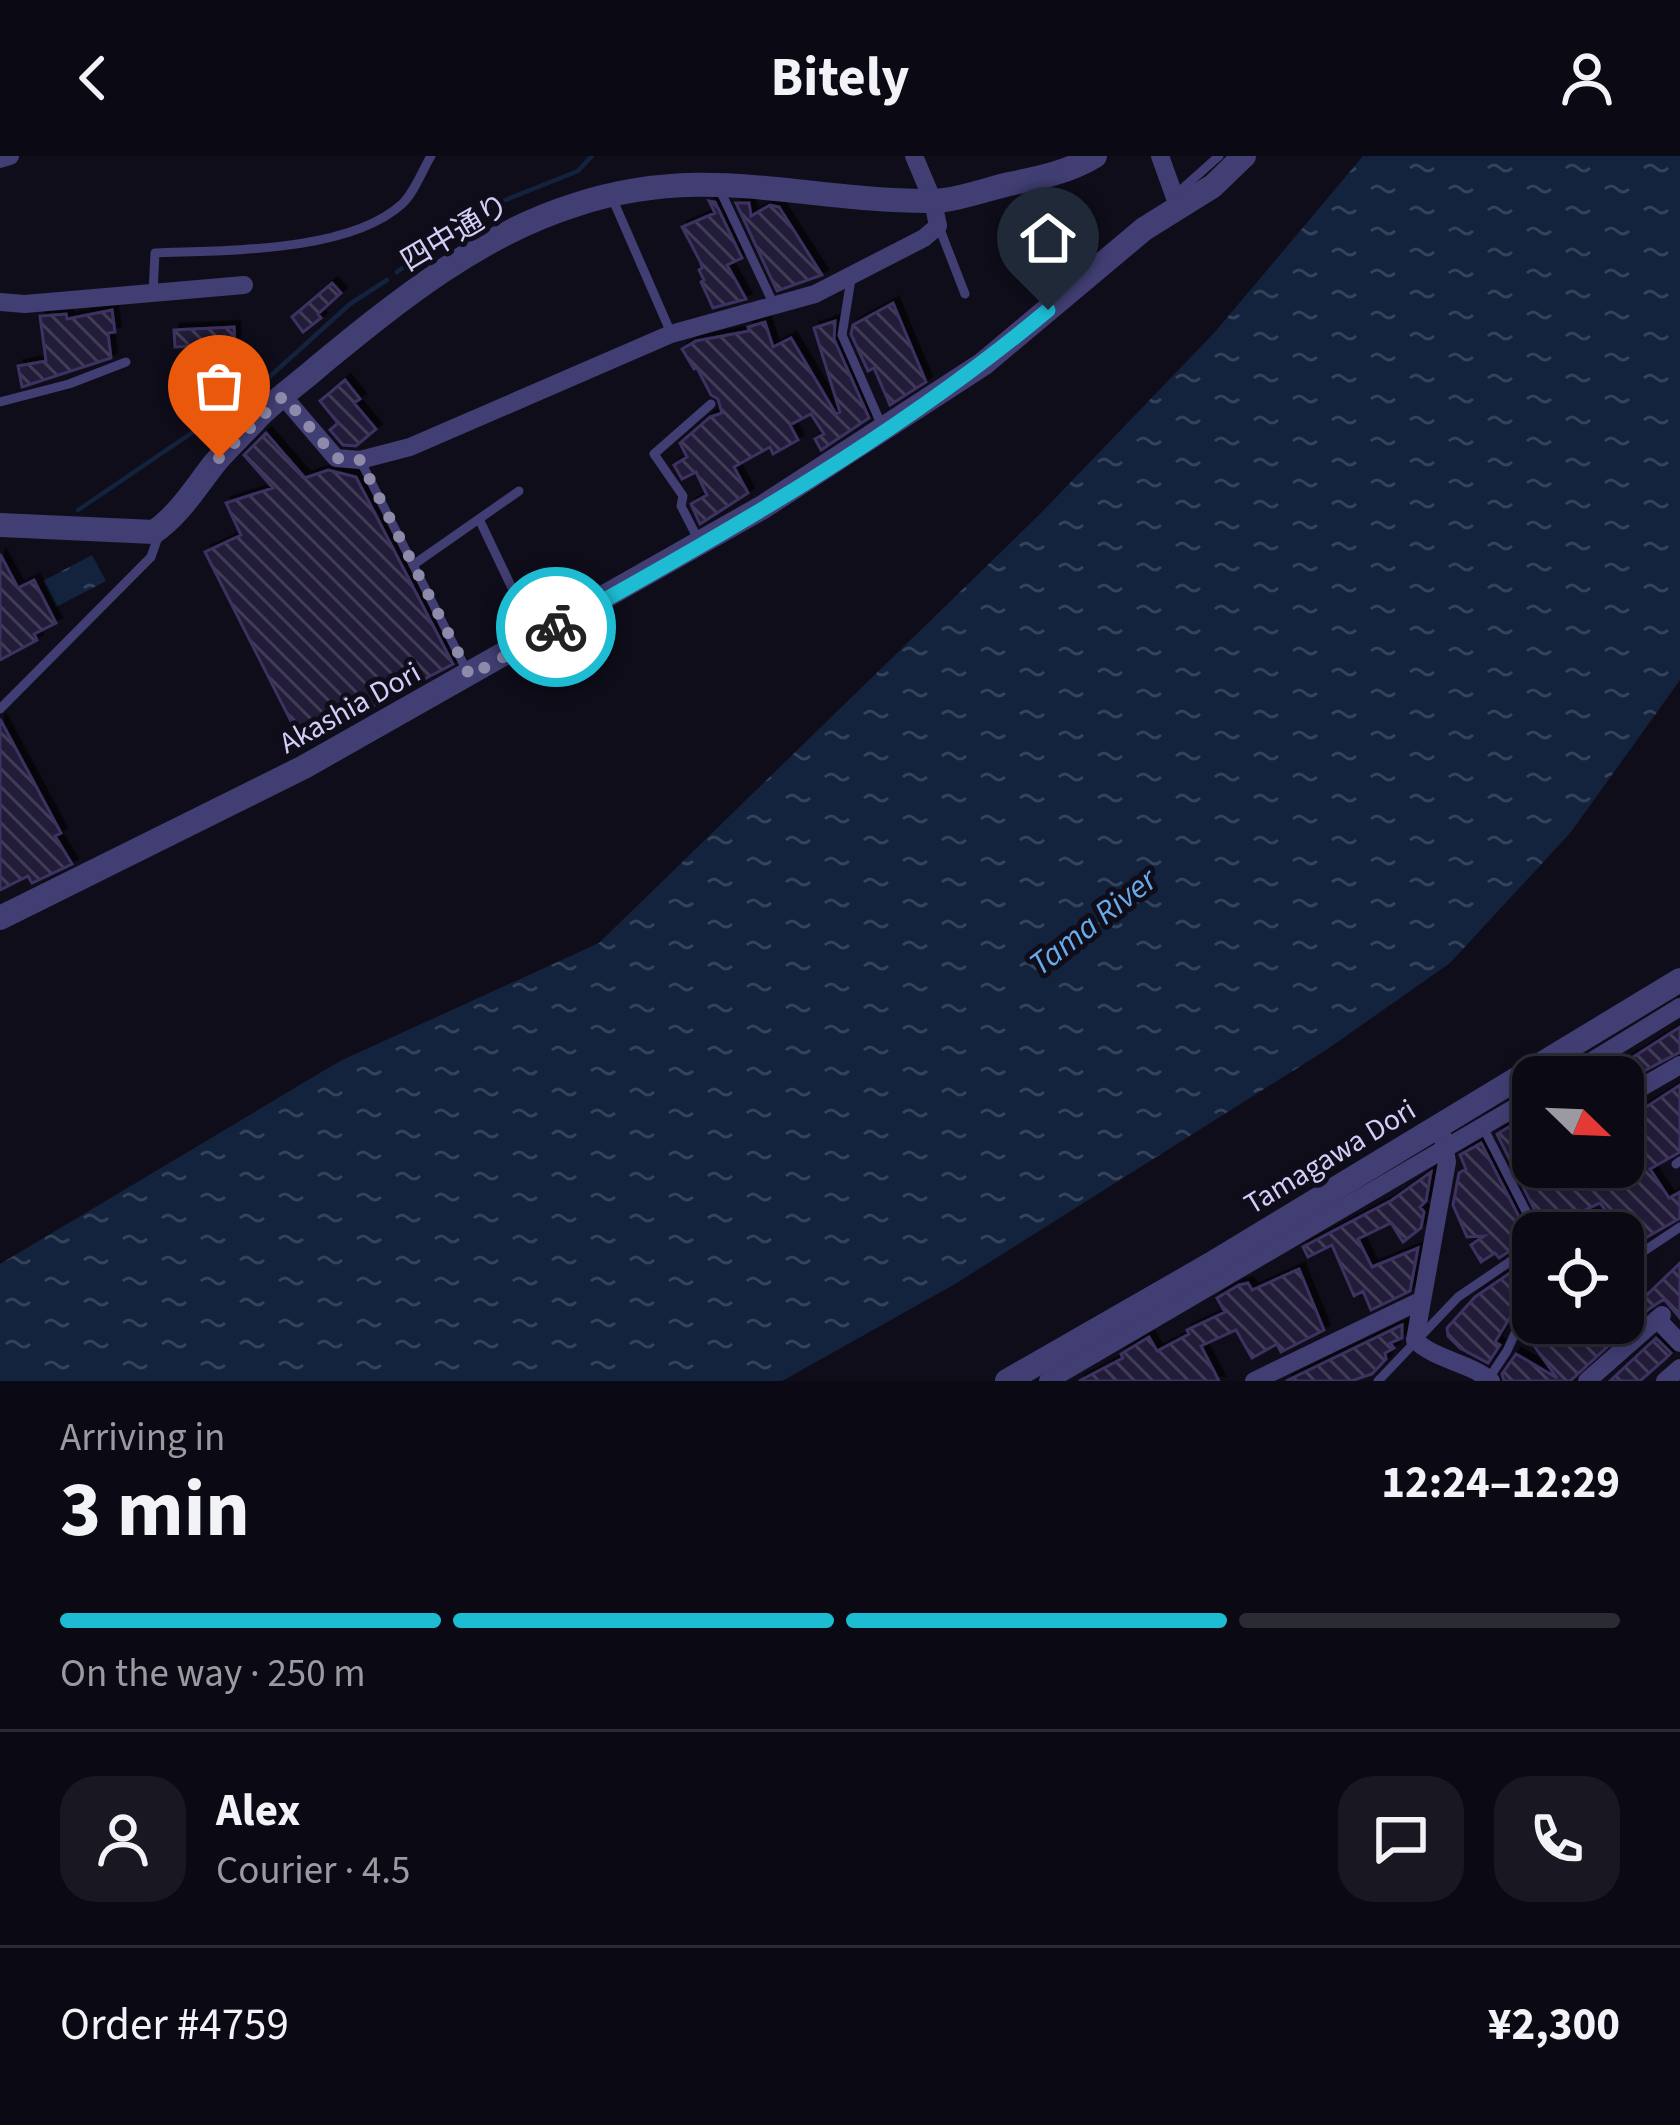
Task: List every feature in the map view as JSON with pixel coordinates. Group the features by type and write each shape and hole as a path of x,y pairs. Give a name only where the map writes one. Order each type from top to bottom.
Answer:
{"street":[{"path":"0,159 10,156"},
{"path":"283,396 336,458 360,460 410,447 671,334 815,294 924,238 936,213 914,156"},
{"name":"四中通り","path":"160,529 219,458 283,396 403,300 494,239 539,218 649,186 718,183 936,213 1079,166 1095,156"},
{"path":"1160,156 1176,202"},
{"name":"Akashia Dori","path":"0,918 243,800 470,676 885,431 983,364 1176,202 1213,187 1244,156"},
{"path":"0,302 25,304 244,285"},
{"path":"0,525 140,533 160,529"},
{"path":"1593,1056 1678,991"},
{"name":"Tamagawa Dori","path":"1007,1381 1443,1137 1678,991"},
{"path":"1644,1086 1680,1065"},
{"path":"1048,1381 1443,1137 1483,1127 1512,1110"},
{"path":"1443,1137 1415,1340 1490,1379"},
{"path":"1254,1381 1286,1374 1422,1300"},
{"path":"1586,1381 1660,1317 1680,1343"},
{"path":"1665,1381 1680,1368"}],"lane":[{"path":"153,293 155,253 277,249 373,222 404,203 431,156"},
{"path":"1176,202 1219,156"},
{"path":"718,183 721,199 774,305"},
{"path":"611,195 671,334"},
{"path":"936,213 965,294"},
{"path":"851,277 842,335 885,431"},
{"path":"0,402 69,384 126,362"},
{"path":"700,544 681,506 683,496 654,454 711,404"},
{"path":"360,460 470,676"},
{"path":"413,565 519,491"},
{"path":"479,519 536,638"},
{"path":"0,709 152,557 160,529"},
{"path":"1483,1127 1526,1212"},
{"path":"1644,1251 1680,1227"},
{"path":"1378,1381 1457,1297 1512,1260"},
{"path":"1490,1379 1512,1340"}],"water":[{"name":"Tama River","path":"1363,156 1680,156 1680,680 1571,832 1450,963 1326,1050 955,1284 782,1381 0,1381 0,1264 340,1061 599,943 1040,514 1215,332"},
{"path":"92,555 106,581 56,607 43,581"}],"building":[{"path":"709,201 715,202 742,258 727,265 746,299 713,308 701,282 701,263 682,227 715,213"},
{"path":"736,203 749,203 751,216 770,205 779,207 822,275 777,291"},
{"path":"332,283 341,293 303,332 292,317"},
{"path":"893,303 926,382 890,405 874,368 868,371 851,334 853,325"},
{"path":"112,310 111,358 22,387 18,366 46,361 40,316 66,314 67,319"},
{"path":"835,321 834,339 869,418 821,450 815,439 824,434 811,414 790,425 798,440 773,454 770,447 734,467 748,493 700,524 691,504 707,495 696,472 682,479 674,465 687,457 680,443 710,417 722,413 718,399 682,349 696,341 749,331 748,327 765,322 773,347 791,338 836,414 840,412 814,328"},
{"path":"234,327 235,344 175,347 174,330"},
{"path":"345,380 360,399 354,403 376,429 356,446 343,445 330,430 338,423 320,401"},
{"path":"266,433 305,478 328,470 356,477 453,664 302,743 205,552 241,535 226,503 273,488 244,455"},
{"path":"0,554 18,588 34,580 56,623 34,634 37,640 0,660"},
{"path":"0,719 61,833 55,836 72,864 32,883 28,876 0,890"},
{"path":"1680,1027 1680,1052 1644,1071 1644,1056 1635,1056"},
{"path":"1680,1085 1680,1152 1650,1169 1669,1198 1680,1192 1680,1218 1644,1239 1644,1212 1607,1212 1600,1203 1581,1212 1536,1212 1524,1188 1644,1188 1644,1108"},
{"path":"1512,1125 1512,1164 1497,1134"},
{"path":"1481,1143 1517,1212 1512,1212 1512,1250 1499,1258 1495,1253 1481,1262 1471,1245 1484,1236 1467,1237 1453,1205 1459,1173 1466,1169 1460,1155"},
{"path":"1431,1172 1426,1201 1420,1207 1424,1212 1421,1228 1403,1242 1391,1223 1358,1239 1372,1267 1418,1248 1410,1291 1371,1310 1363,1291 1354,1296 1332,1245 1308,1257 1303,1247 1392,1200"},
{"path":"1680,1263 1680,1318 1664,1299 1644,1314 1644,1298"},
{"path":"1299,1269 1324,1330 1281,1352 1277,1344 1252,1358 1236,1330 1201,1346 1219,1381 1079,1381 1123,1358 1121,1354 1149,1337 1157,1351 1189,1334 1187,1330 1225,1312 1217,1298 1239,1285 1248,1283 1252,1290"},
{"path":"1512,1271 1512,1314 1488,1363 1448,1336 1447,1328 1475,1297"},
{"path":"1402,1325 1402,1338 1390,1343 1394,1348 1385,1353 1386,1359 1372,1374 1351,1381 1286,1381"},
{"path":"1656,1338 1671,1353 1665,1359 1640,1381 1610,1381"},
{"path":"1533,1344 1611,1344 1570,1381 1504,1381 1502,1374 1516,1354 1557,1378"}],"waterway":[{"path":"397,272 485,208 578,171 592,156"},
{"path":"78,510 255,390 350,304 387,280"}],"way so far":[{"path":"219,458 283,396 336,458 360,460 470,676 556,627"}],"route":[{"path":"556,627 885,431 983,364 1048,310"}]}
